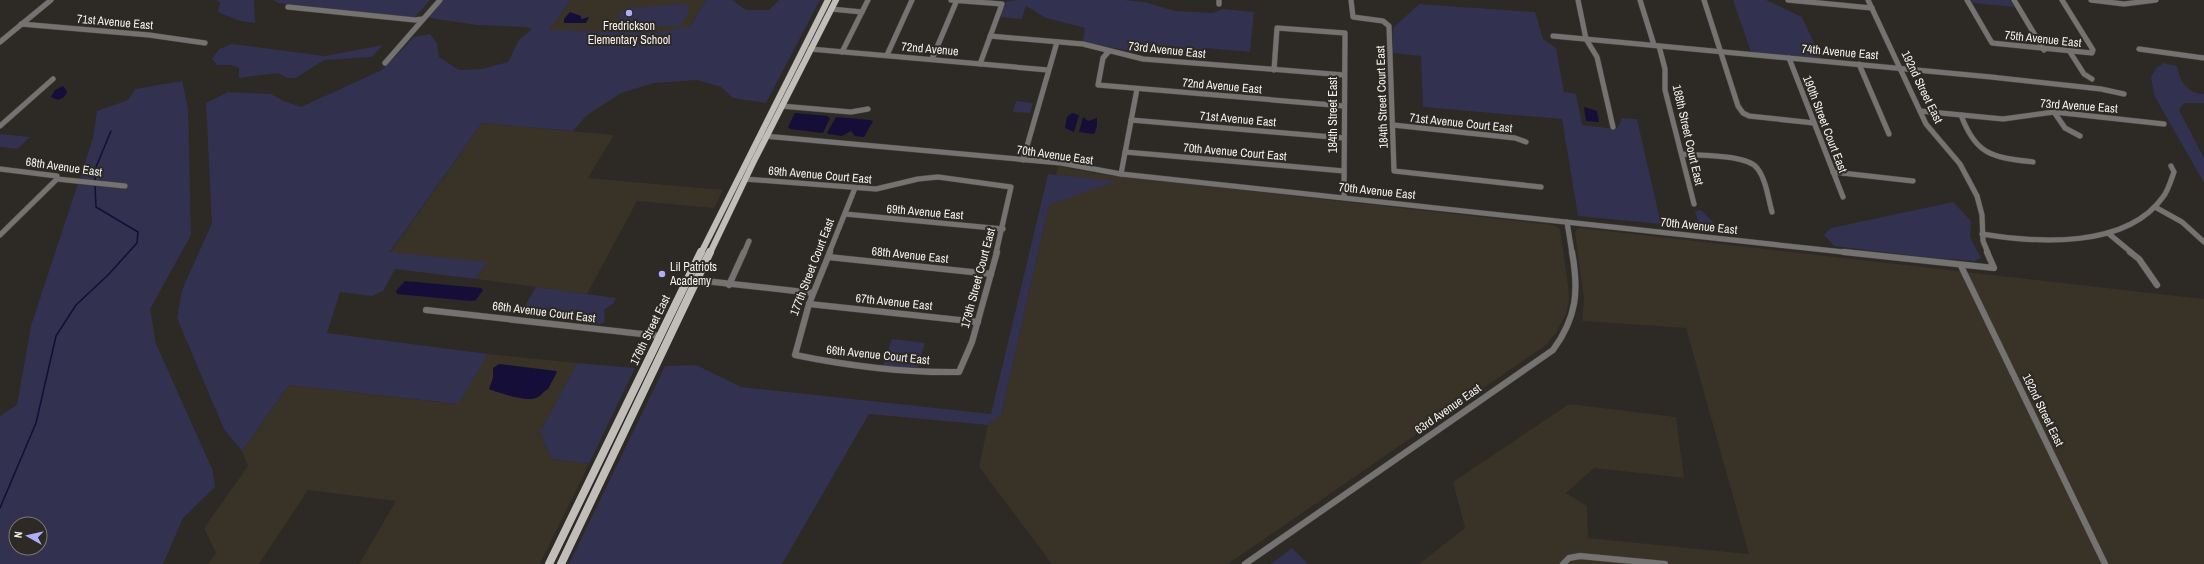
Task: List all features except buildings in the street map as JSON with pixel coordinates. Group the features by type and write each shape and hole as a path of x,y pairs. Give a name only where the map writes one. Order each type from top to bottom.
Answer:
{"main road":[{"name":"176th Street East","path":"549,564 645,366 762,136 828,0"},
{"name":"176th Street East","path":"560,564 745,179 762,136 781,106 836,0"},
{"path":"641,396 638,393 645,366"}],"street":[{"path":"0,42 51,0"},
{"path":"385,63 440,0"},
{"path":"842,52 868,0"},
{"path":"887,56 912,0"},
{"path":"951,0 1002,4 980,64"},
{"path":"932,59 957,0"},
{"name":"184th Street Court East","path":"1351,0 1352,16 1387,23 1389,26 1394,171 1541,187"},
{"path":"1578,0 1586,39 1597,57 1613,128"},
{"name":"188th Street Court East","path":"1640,0 1665,69 1665,90 1694,204"},
{"path":"1704,0 1738,106 1746,115 1814,123"},
{"path":"1788,0 1872,8"},
{"name":"192nd Street East","path":"1868,0 1920,111 1934,136 1956,159 1980,205 1982,234 1994,268"},
{"name":"75th Avenue East","path":"1967,0 1992,43 2044,50 2092,53 2093,50 2062,0"},
{"path":"2014,0 2044,50"},
{"path":"2091,0 2140,4 2156,0"},
{"path":"288,7 415,20 423,19"},
{"path":"831,9 862,12"},
{"name":"71st Avenue East","path":"21,24 149,35 206,43"},
{"name":"184th Street East","path":"1274,70 1277,28 1345,33 1344,197"},
{"name":"73rd Avenue East","path":"990,36 1090,45 1143,60 1344,75"},
{"name":"74th Avenue East","path":"1553,36 2101,88 2124,94"},
{"path":"1023,160 1057,42"},
{"name":"72nd Avenue","path":"810,49 1048,70"},
{"path":"2139,49 2204,58"},
{"name":"72nd Avenue East","path":"1109,51 1104,58 1098,85 1344,106"},
{"path":"2070,52 2084,74 2092,79"},
{"name":"190th Street Court East","path":"1789,58 1842,197"},
{"path":"1858,64 1889,134"},
{"path":"0,126 53,79"},
{"path":"1121,174 1136,88"},
{"path":"781,106 851,112 868,109"},
{"name":"73rd Avenue East","path":"1920,111 1961,116 2010,119 2037,112 2054,112 2164,124"},
{"path":"2054,112 2065,128 2080,136"},
{"path":"1961,116 1971,139 1982,149 1995,155 2033,162"},
{"name":"71st Avenue East","path":"1131,120 1344,138"},
{"name":"71st Avenue Court East","path":"1393,125 1515,138 1526,142"},
{"name":"70th Avenue East","path":"762,136 1061,163 1121,174 1344,197 1961,266 1994,268"},
{"name":"70th Avenue Court East","path":"1125,152 1344,171"},
{"path":"1682,154 1743,160 1754,164 1758,169 1772,212"},
{"path":"1982,234 2022,240 2054,240 2108,233 2140,220 2155,207 2167,193 2172,182 2174,172 2171,166"},
{"name":"68th Avenue East","path":"0,169 53,175 57,176 57,179 125,186"},
{"path":"1833,172 1913,181"},
{"name":"69th Avenue Court East","path":"745,179 884,189 929,177 993,183 1010,187"},
{"path":"0,234 57,179"},
{"name":"179th Street Court East","path":"959,372 972,342 978,322 1002,229 1010,187"},
{"name":"177th Street Court East","path":"795,355 809,304 855,188"},
{"path":"2155,207 2182,222 2204,242"},
{"name":"69th Avenue East","path":"845,214 1002,229"},
{"name":"63rd Avenue East","path":"1245,564 1553,350 1563,337 1571,322 1576,299 1567,222"},
{"path":"2108,233 2139,259 2157,285"},
{"path":"729,285 749,241"},
{"name":"68th Avenue East","path":"828,257 991,274"},
{"name":"192nd Street East","path":"1961,266 2105,564"},
{"path":"696,280 729,285 813,293"},
{"name":"67th Avenue East","path":"809,304 978,322"},
{"name":"66th Avenue Court East","path":"426,310 660,336"},
{"name":"66th Avenue Court East","path":"795,355 841,364 930,373 959,372"},
{"path":"1564,563 1569,558 1580,556 1665,564"}],"shaded area":[{"path":"216,0 254,0 255,23 240,21 218,12 220,2"},
{"path":"273,0 430,0 414,18 278,3"},
{"path":"443,0 571,0 549,30 656,33 690,26 706,0 732,0 746,10 769,10 779,0 820,0 766,103 733,98 721,87 697,80 654,83 621,93 586,116 573,131 482,123 390,252 487,262 476,279 395,269 383,291 372,296 340,292 327,333 488,354 458,404 289,385 242,451 224,429 177,318 182,290 212,223 206,103 228,92 271,94 284,101 301,107 382,70 414,37 430,34 437,43 439,57 459,70 482,69 508,62 519,40 532,29 526,27 477,25 430,18 430,15"},
{"name":"Fredrickson Elementary School","path":"571,0 706,0 679,43 548,30"},
{"path":"1017,0 1124,0 1144,2 1175,11 1213,13 1223,9 1254,12 1250,52 1205,48 1204,58 1140,53 1083,42 1085,28 1046,18 1026,6 1022,19 1000,17 1003,8 1006,6 1005,2"},
{"path":"1733,0 1766,0 1802,17 1821,58 1751,52"},
{"path":"1971,0 2010,0 2014,7 1973,3"},
{"path":"1419,4 1535,12 1543,39 1556,48 1564,92 1576,94 1582,125 1616,129 1621,122 1621,118 1637,119 1661,224 1578,216 1562,119 1423,107 1421,56 1393,53 1393,28"},
{"path":"688,5 688,14 680,26 626,27 618,17 626,8"},
{"path":"570,12 581,16 581,19 589,17 586,23 564,23 564,19"},
{"path":"232,44 325,56 383,45 372,57 324,60 296,78 287,78 278,73 239,78 239,68 231,65 217,65 212,59 219,49"},
{"path":"2164,63 2177,66 2182,82 2185,86 2193,91 2204,94 2204,103 2184,103 2179,110 2204,158 2204,183 2154,95 2151,77 2157,67"},
{"path":"182,81 188,108 191,235 150,309 156,344 213,471 215,487 183,518 163,564 0,564 0,416 17,405 31,326 93,138 97,111 128,100 135,89"},
{"path":"63,86 67,92 64,97 58,100 51,97 55,90"},
{"path":"1016,101 1033,103 1030,113 1013,112"},
{"path":"1584,107 1597,111 1599,122 1586,121"},
{"path":"795,113 827,116 830,118 823,133 790,129 788,127"},
{"path":"1072,113 1079,115 1074,132 1065,128 1067,117"},
{"path":"836,117 873,121 864,137 855,136 851,131 842,136 829,134 827,133"},
{"path":"1083,117 1088,121 1097,118 1097,126 1094,134 1079,132"},
{"path":"482,123 614,135 588,178 723,190 714,208 637,201 587,294 476,279 486,263 390,253"},
{"path":"0,134 30,137 17,149 0,147"},
{"path":"1058,166 1099,174 1553,225 1560,229 1568,285 1569,300 1566,314 1556,333 1546,345 1228,564 1052,564 979,467 988,425 1001,414"},
{"path":"1048,174 1116,181 1049,205 1001,415 988,425 869,414 782,564 569,564 665,366 696,365 741,387 991,414"},
{"path":"1953,202 1971,221 1970,237 1981,258 1974,261 1924,257 1834,246 1824,235 1831,228"},
{"path":"1701,210 1715,224 1711,228 1700,227 1695,211"},
{"path":"1581,228 2204,299 2204,564 1419,564 1465,528 1453,482 1569,404 1676,417 1684,478 1594,468 1566,493 1587,506 1588,538 1749,554 1686,328 1582,321 1584,298 1575,233 1577,229"},
{"path":"405,281 481,288 483,290 476,300 471,301 397,294 396,291"},
{"path":"536,287 616,298 614,303 604,310 605,322 600,324 522,311"},
{"path":"892,339 925,343 917,370 883,367"},
{"path":"488,354 577,363 540,432 552,459 589,464 540,564 359,564 396,501 308,490 259,564 208,564 216,553 204,528 248,466 242,451 289,385 457,404"},
{"path":"577,363 635,368 589,464 552,459 540,432"},
{"path":"499,364 557,372 548,389 536,398 526,399 499,393 489,389 493,378 493,368"},
{"path":"1292,548 1308,564 1271,564"}],"waterway":[{"path":"95,181 96,167 111,131"},
{"path":"0,508 36,423 56,336 76,305 108,275 137,243 138,232 96,207 95,185"}],"place":[{"name":"Fredrickson Elementary School","path":"629,13"},
{"name":"Lil Patriots Academy","path":"662,274"}]}
